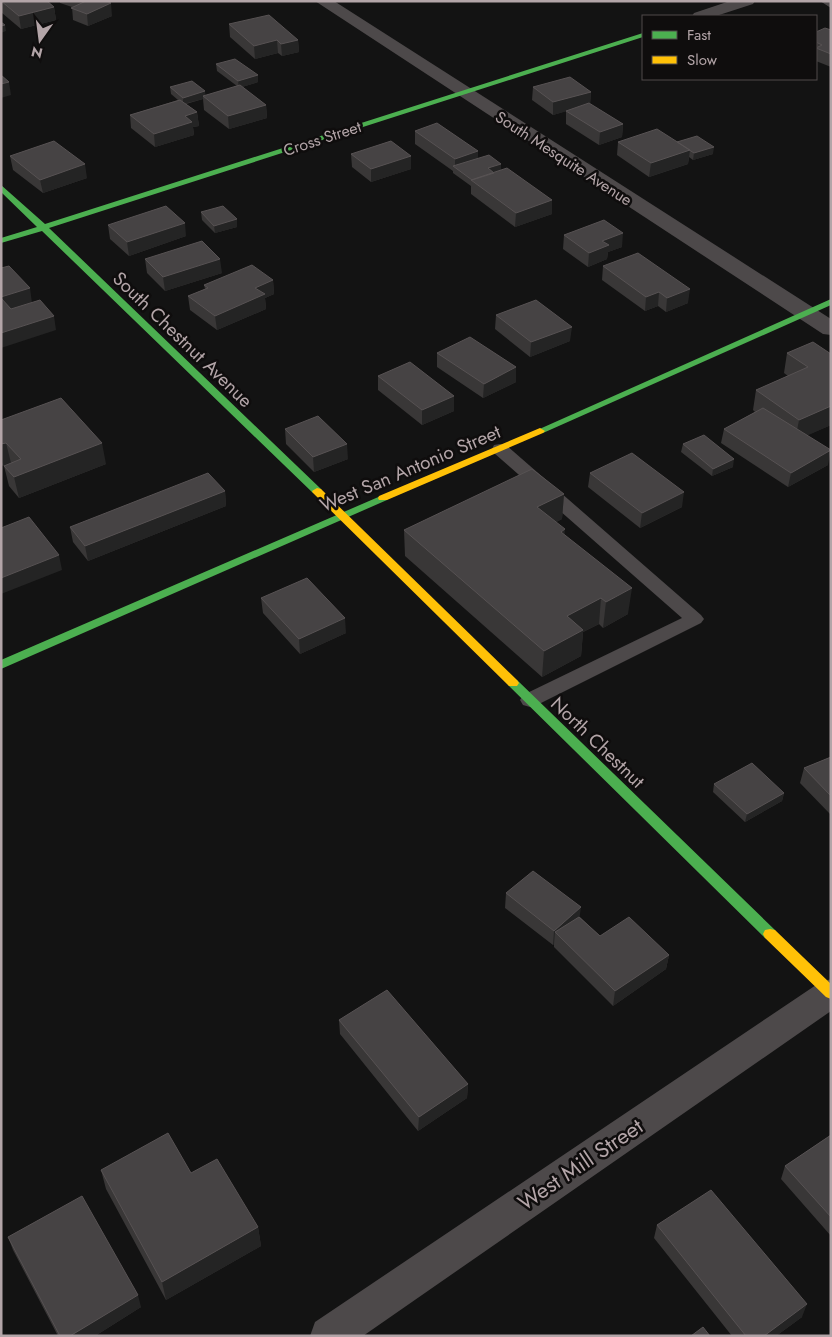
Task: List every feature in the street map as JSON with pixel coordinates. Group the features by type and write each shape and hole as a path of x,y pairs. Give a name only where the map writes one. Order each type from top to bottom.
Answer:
{"street":[{"name":"South Mesquite Avenue","path":"323,1 462,93 831,329"},
{"path":"703,15 747,1"},
{"name":"Cross Street","path":"1,241 642,34"},
{"name":"South Chestnut Avenue","path":"1,187 341,515"},
{"name":"West San Antonio Street","path":"1,665 341,515 500,449 831,302"},
{"name":"North Chestnut","path":"341,515 831,993"},
{"name":"West Mill Street","path":"329,1336 831,993"}],"lane":[{"path":"500,449 695,619 530,700"}],"building":[{"path":"1,1 47,1 54,7 19,16"},
{"path":"86,1 106,1 111,3 87,14 71,8"},
{"path":"269,15 298,40 281,44 277,40 254,46 229,24"},
{"path":"825,28 831,30 831,54 817,48 822,45 817,42 817,32"},
{"path":"235,59 258,75 238,81 216,64"},
{"path":"1,75 9,82 1,84"},
{"path":"570,77 591,92 553,102 533,87"},
{"path":"192,81 205,91 183,98 170,87"},
{"path":"240,85 266,105 228,116 203,96"},
{"path":"180,100 197,112 185,116 192,122 154,134 130,115"},
{"path":"589,103 623,124 600,132 566,111"},
{"path":"437,123 478,151 455,159 415,131"},
{"path":"657,129 690,150 651,163 618,142"},
{"path":"697,136 714,147 694,153 677,142"},
{"path":"54,141 85,164 40,180 10,156"},
{"path":"391,141 411,156 371,169 351,154"},
{"path":"489,155 501,164 488,168 494,173 472,180 453,166"},
{"path":"507,168 552,200 516,213 471,180"},
{"path":"166,206 185,223 127,242 108,225"},
{"path":"223,206 237,219 214,226 201,212"},
{"path":"604,220 623,233 602,241 609,245 589,253 564,235"},
{"path":"202,241 220,259 163,277 145,259"},
{"path":"638,253 690,289 667,298 659,292 646,297 603,266"},
{"path":"252,265 273,280 255,288 265,294 215,316 188,296 208,288 204,285"},
{"path":"9,266 30,288 1,297 1,268"},
{"path":"1,298 11,309 40,300 54,316 1,333"},
{"path":"536,300 572,327 531,342 496,315"},
{"path":"470,337 516,367 484,384 437,353"},
{"path":"813,342 831,354 831,406 799,420 756,390 808,367 787,353"},
{"path":"410,362 454,396 422,410 378,376"},
{"path":"61,398 102,443 14,477 4,466 21,459 6,443 1,444 1,420"},
{"path":"763,408 831,450 791,473 724,429"},
{"path":"318,416 347,444 313,457 285,429"},
{"path":"704,435 734,459 713,469 683,444"},
{"path":"632,453 684,492 642,513 590,473"},
{"path":"532,469 564,494 537,507 565,529 561,532 632,588 606,602 601,598 567,616 583,630 544,651 404,530"},
{"path":"208,473 225,491 85,546 70,527"},
{"path":"29,517 59,555 1,578 1,528"},
{"path":"307,578 345,618 299,639 261,598"},
{"path":"831,757 831,796 804,768"},
{"path":"752,763 784,793 747,814 714,784"},
{"path":"533,871 581,907 554,931 506,893"},
{"path":"579,917 600,936 629,917 669,955 615,991 555,932"},
{"path":"387,990 468,1084 419,1117 339,1020"},
{"path":"168,1133 191,1173 217,1159 258,1227 162,1282 101,1170"},
{"path":"831,1135 831,1217 785,1166"},
{"path":"711,1190 807,1304 764,1336 746,1336 657,1225"},
{"path":"82,1196 138,1295 70,1336 60,1336 8,1237"},
{"path":"703,1327 710,1336 691,1336"}],"traffic: fast":[{"path":"1,241 642,35"},
{"path":"1,187 317,491"},
{"path":"540,431 831,302"},
{"path":"1,665 383,498"},
{"path":"513,683 770,934"}],"traffic: slow":[{"path":"383,498 540,431"},
{"path":"317,491 513,683"},
{"path":"770,934 831,993"}]}
